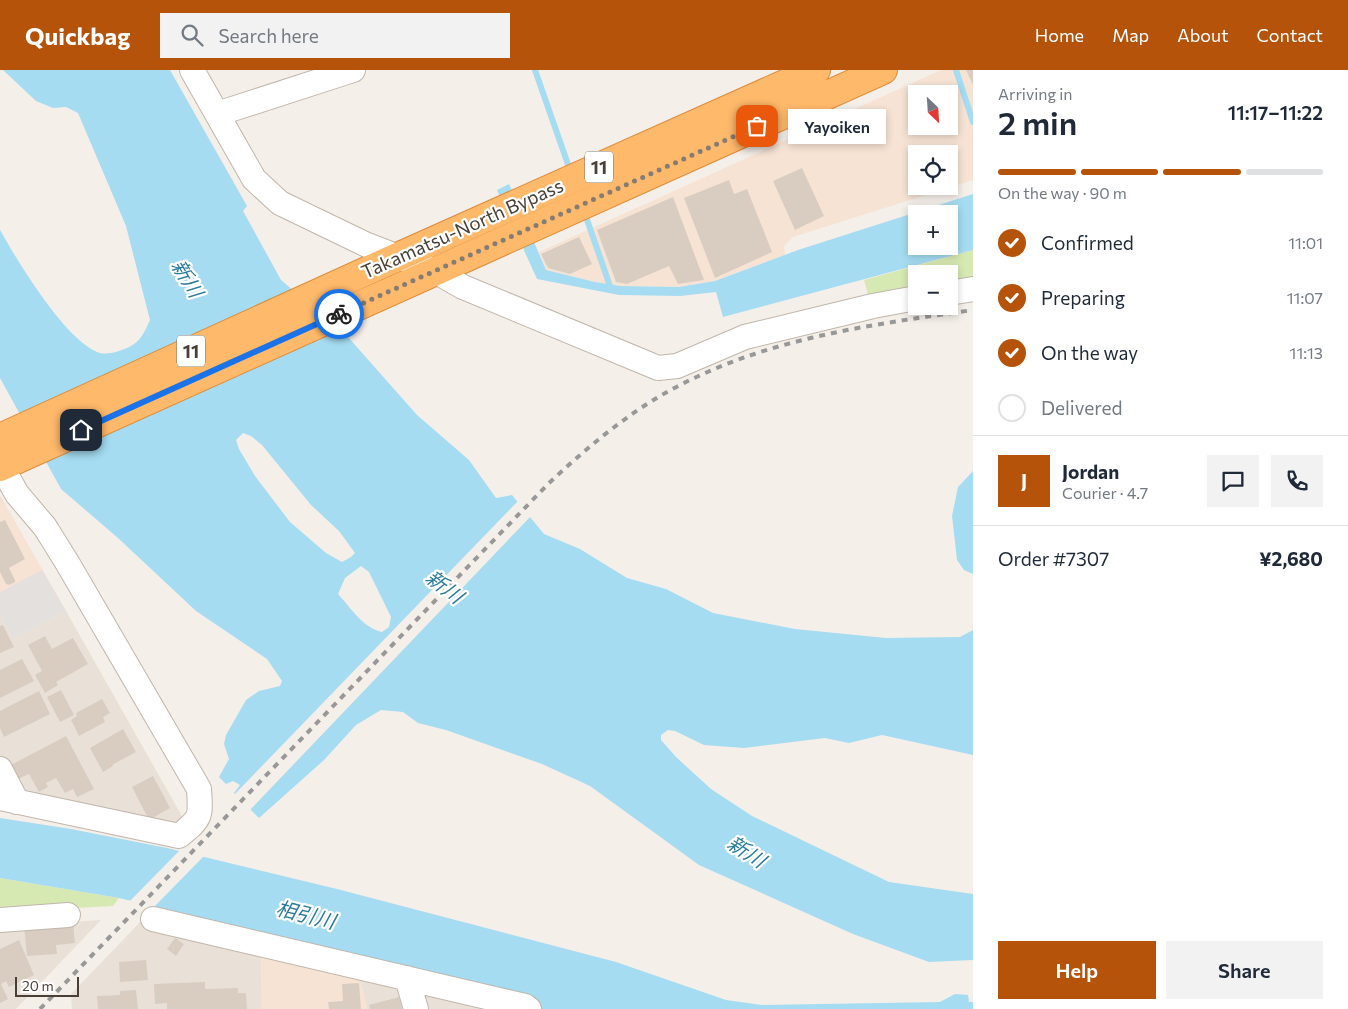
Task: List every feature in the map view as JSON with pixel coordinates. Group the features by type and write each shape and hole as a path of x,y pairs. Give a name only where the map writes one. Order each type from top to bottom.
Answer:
{"highway":[{"name":"Takamatsu-North Bypass","path":"0,438 390,260 816,70"},
{"name":"Takamatsu-North Bypass","path":"3,465 883,70"}],"street":[{"path":"192,70 254,179 280,203 367,245 390,260 426,275 463,287 658,368 677,366 745,337 873,306 908,299"},
{"path":"217,114 353,70"},
{"path":"958,292 973,289"},
{"path":"0,769 9,800 179,836 197,822 200,807 199,789 68,564 45,527 14,489 3,465"},
{"path":"0,920 68,915"},
{"path":"153,918 525,1006 529,1009"},
{"path":"407,978 416,1009"}],"shaded area":[{"path":"941,70 973,70 973,180 958,185 958,145 908,145 908,195 926,195 793,237 784,246 785,255 715,281 679,287 620,286 546,270 539,252"},
{"path":"0,495 66,611 13,639 0,616"},
{"path":"42,570 66,611 13,639 0,616 0,592"},
{"path":"66,611 183,818 171,828 23,798 0,755 0,616 13,639"},
{"path":"146,916 261,951 262,1009 72,1009 71,994"},
{"path":"101,920 16,1009 0,1009 0,927"},
{"path":"261,951 359,976 367,1009 262,1009"},
{"path":"359,976 404,990 409,1009 367,1009"},
{"path":"421,988 500,1009 419,1009"}],"green space":[{"path":"973,250 973,280 958,283 958,265 918,265 958,255"},
{"path":"908,268 908,291 869,298 864,280"},
{"path":"0,878 119,898 113,906 0,912"}],"water":[{"name":"新川","path":"3,70 170,70 247,206 243,211 281,280 348,337 417,415 469,460 496,498 512,495 544,534 580,549 627,578 666,589 713,613 795,629 886,638 960,637 973,630 973,755 882,735 849,743 825,738 744,748 704,745 675,731 668,730 661,735 661,740 676,757 711,789 752,816 889,882 973,894 973,960 929,962 853,934 699,865 590,786 542,764 446,730 418,723 403,712 381,710 356,725 324,760 259,818 234,793 240,785 233,781 226,784 219,777 229,759 224,744 226,735 246,700 259,691 280,686 282,681 267,659 196,611 118,538 61,489 0,378 0,230 18,261 57,316 70,332 97,352 111,353 131,346 142,336 150,320 126,226 78,113 66,107 53,108 36,101","holes":["243,433 251,436 262,445 311,505 339,531 355,553 351,557 342,562 326,553 290,522 255,476 239,449 236,440","361,566 369,572 391,617 389,627 382,632 363,622 338,594 345,578"]},
{"path":"509,184 546,270 620,286 679,287 715,281 798,250 908,215 908,255 954,255 917,265 908,265 908,267 723,317 716,292 680,296 619,295 537,279 497,190"},
{"path":"973,194 973,250 958,254 958,205 939,205"},
{"path":"973,471 973,574 964,570 957,560 952,516 958,487"},
{"name":"相引川","path":"0,818 71,829 167,848 337,889 616,962 726,1000 762,1005 940,1002 955,994 968,995 969,1002 973,1002 973,1009 538,1009 520,1000 317,945 119,898 0,878"}],"pier":[{"path":"519,500 532,515 249,811 233,796"},
{"path":"181,849 205,855 153,908 128,903"}],"building":[{"path":"966,70 973,70 973,85"},
{"path":"802,168 824,216 795,230 773,181"},
{"path":"729,180 734,194 747,189 772,252 715,278 684,198"},
{"path":"673,197 704,280 678,284 669,266 627,284 616,282 597,230"},
{"path":"579,237 592,264 570,274 548,268 541,254"},
{"path":"5,520 25,559 9,568 15,582 9,585 6,584 0,572 0,522"},
{"path":"3,625 14,647 0,653 0,626"},
{"path":"45,636 52,649 73,638 88,664 56,682 58,685 45,693 35,675 42,671 28,645"},
{"path":"22,659 34,681 0,698 0,670"},
{"path":"61,690 74,715 60,722 47,697"},
{"path":"39,691 50,714 4,737 0,728 0,711"},
{"path":"102,699 110,713 103,717 105,722 79,736 71,720 77,716 76,713"},
{"path":"123,729 136,752 103,772 90,748"},
{"path":"66,736 94,789 77,797 73,789 65,793 56,778 46,783 48,787 39,792 29,774 18,779 11,765"},
{"path":"153,776 170,808 149,820 132,787"},
{"path":"73,923 75,943 56,945 57,954 27,956 24,926"},
{"path":"175,938 184,944 176,956 167,949"},
{"path":"19,940 34,975 9,987 6,981 1,984 8,999 0,1003 0,949"},
{"path":"146,960 148,980 120,982 119,962"},
{"path":"205,982 205,989 238,988 238,993 246,993 247,1009 167,1009 167,1003 155,1004 154,984"},
{"path":"359,983 361,1009 329,1009 328,1002 343,1001 342,984"},
{"path":"136,990 138,1009 98,1009 97,996 120,995 120,991"},
{"path":"399,997 402,1009 370,1009 369,1005"}],"waterway":[{"path":"535,70 571,173"},
{"path":"956,70 973,122"},
{"path":"584,211 611,289 613,289"}],"railway":[{"path":"40,1009 549,483 628,417 680,385 751,355 823,335 897,321 973,310"}],"way so far":[{"path":"339,314 757,126"}],"place":[{"name":"Yayoiken","path":"757,126"}],"route":[{"path":"81,430 339,314"}]}
